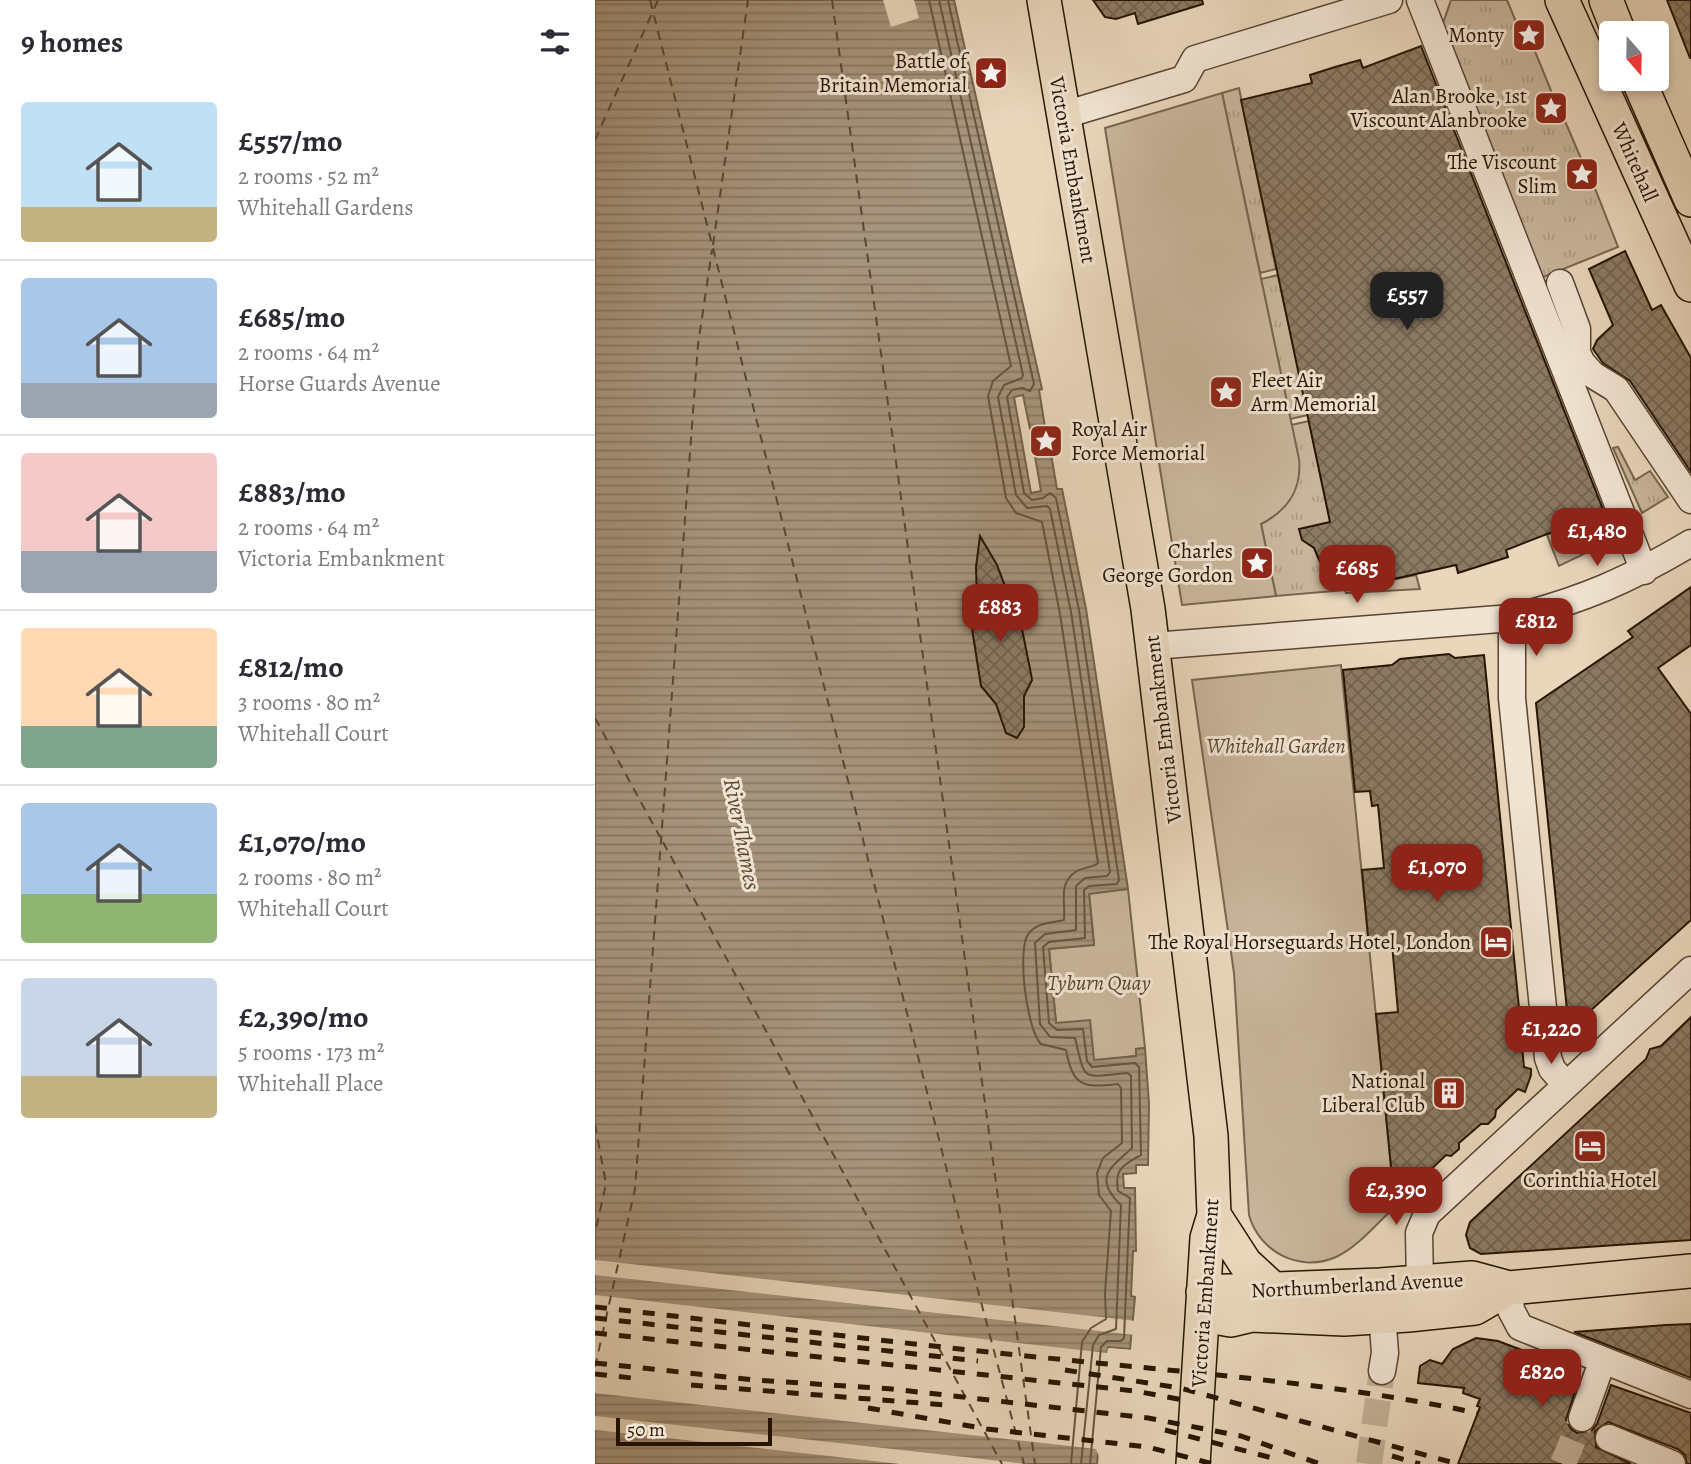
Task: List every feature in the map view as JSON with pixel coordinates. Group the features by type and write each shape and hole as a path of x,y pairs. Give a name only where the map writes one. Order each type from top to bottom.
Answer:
{"main road":[{"name":"Victoria Embankment","path":"1044,0 1153,646 1211,1136 1214,1215 1207,1238 1193,1464"},
{"name":"Whitehall","path":"1562,0 1676,216 1691,285"},
{"path":"1606,0 1614,21"},
{"name":"Whitehall","path":"1643,91 1691,200"},
{"path":"1214,1215 1245,1263 1272,1288"},
{"name":"Northumberland Avenue","path":"1203,1303 1231,1320 1252,1315 1343,1320 1390,1306 1420,1283 1472,1278 1509,1288 1691,1271"},
{"name":"Northumberland Avenue","path":"1203,1303 1272,1288 1390,1306 1475,1308 1509,1288"}],"street":[{"path":"1064,115 1184,79 1195,59 1389,0"},
{"path":"1420,0 1644,571"},
{"path":"1560,283 1577,329 1577,353 1582,363 1602,382 1616,388 1691,500"},
{"path":"1153,646 1513,618 1569,604 1644,571 1691,543"},
{"path":"1513,618 1512,698 1548,1058 1552,1069 1566,1084"},
{"path":"1420,1283 1419,1233 1427,1214 1691,970"},
{"path":"1509,1288 1511,1310 1520,1327 1602,1362 1691,1395"},
{"path":"1382,1371 1390,1306"},
{"path":"1582,1418 1602,1362"},
{"path":"1609,1438 1672,1464"}],"green space":[{"path":"1451,0 1507,0 1526,46 1532,44 1552,93 1536,101 1546,121 1562,114 1583,163 1572,169 1580,187 1592,181 1618,247 1541,278 1442,26"},
{"path":"1239,88 1276,269 1260,273 1222,93"},
{"path":"1222,93 1299,459 1299,470 1291,498 1279,512 1261,524 1276,596 1182,605 1105,128"},
{"path":"1278,275 1308,415 1290,419 1261,279"},
{"path":"1309,421 1345,589 1416,575 1420,589 1346,593 1345,590 1276,596 1261,524 1286,505 1292,494 1297,468 1291,425"},
{"path":"1618,447 1635,480 1650,471 1668,497 1642,513 1613,448"},
{"path":"1610,510 1621,536 1559,566 1547,535"},
{"name":"Whitehall Garden","path":"1341,665 1395,1207 1344,1253 1322,1261 1309,1262 1283,1256 1271,1249 1254,1228 1249,1215 1234,973 1192,680"},
{"name":"Tyburn Quay","path":"1128,889 1145,1048 1136,1049 1136,1056 1094,1061 1056,1023 1049,949 1094,944 1089,893"}],"water":[{"name":"River Thames","path":"595,0 954,0 1042,389 1039,390 1045,427 1030,429 1023,395 1014,397 1031,493 1041,491 1035,456 1051,454 1057,489 1062,489 1086,609 1128,889 1089,894 1094,945 1049,949 1056,1023 1090,1020 1094,1060 1136,1056 1136,1049 1145,1048 1149,1104 1148,1165 1136,1165 1136,1173 1123,1174 1124,1188 1135,1188 1136,1251 1133,1251 1131,1296 1135,1297 1130,1349 1108,1347 1097,1464 595,1464"}],"pier":[{"path":"883,0 914,0 919,18 891,27"},
{"path":"595,1260 1136,1321 1135,1335 595,1275"},
{"path":"595,1295 1107,1353 1108,1348 1133,1350 1111,1351 1101,1462 1096,1449 595,1393"},
{"path":"595,1416 1028,1464 900,1464 595,1430"}],"building":[{"path":"1093,0 1202,0 1203,4 1138,24 1135,13 1116,19 1105,17"},
{"path":"1667,0 1691,0 1691,58 1690,58"},
{"path":"1421,46 1604,512 1506,550 1508,557 1458,573 1456,565 1345,590 1339,564 1320,562 1314,548 1302,540 1299,529 1330,522 1241,100 1312,83 1310,75 1335,67 1360,60 1363,68"},
{"path":"1625,251 1652,310 1661,305 1691,358 1691,472 1630,381 1603,363 1593,349 1597,340 1613,325 1589,269"},
{"path":"980,536 997,565 1009,597 1019,614 1031,674 1032,680 1024,696 1024,727 1017,738 1006,733 996,704 981,686 970,616 971,606 977,602 976,567"},
{"path":"1691,587 1691,645 1658,668 1691,714 1691,920 1569,1030 1536,703 1633,637 1628,631"},
{"path":"1449,654 1455,658 1484,655 1520,1018 1523,1020 1524,1031 1521,1035 1524,1067 1531,1069 1531,1075 1525,1092 1518,1089 1496,1110 1495,1117 1488,1124 1481,1124 1459,1143 1459,1149 1451,1156 1446,1155 1422,1178 1427,1183 1416,1192 1398,1193 1393,1187 1376,1014 1398,1012 1392,944 1369,947 1362,870 1384,868 1378,805 1372,806 1370,791 1355,792 1343,670 1392,665 1400,659"},
{"name":"Corinthia Hotel","path":"1691,1017 1691,1240 1481,1254 1470,1248 1466,1235 1470,1222 1646,1059 1650,1049 1661,1046"},
{"path":"1691,1324 1691,1378 1574,1332 1666,1325"},
{"path":"1476,1338 1498,1341 1572,1369 1567,1380 1577,1385 1566,1420 1577,1433 1592,1430 1597,1424 1611,1385 1691,1413 1691,1464 1687,1464 1685,1455 1678,1449 1608,1422 1595,1431 1596,1447 1631,1464 1458,1464 1480,1407 1477,1406 1480,1399 1463,1393 1464,1388 1418,1383 1420,1366 1430,1360 1442,1364 1453,1349"}],"ferry route":[{"path":"650,0 963,1234 1024,1464"},
{"path":"595,140 658,0"},
{"path":"713,245 748,0"},
{"path":"832,0 1035,1464"},
{"path":"595,1367 635,1189 698,345 712,250"},
{"path":"595,718 660,837"},
{"path":"663,842 1002,1464"},
{"path":"595,1124 606,1184 595,1233"}],"tunnel":[{"path":"1369,1464 1382,1371"},
{"path":"1563,1464 1582,1418"}],"railway":[{"path":"595,1307 1263,1380 1371,1394 1477,1413"},
{"path":"595,1318 978,1361"},
{"path":"595,1333 1135,1391 1189,1401"},
{"path":"595,1363 755,1380 892,1389 1148,1418 1241,1436 1320,1464"},
{"path":"1065,1370 1180,1388 1458,1464"},
{"path":"595,1374 632,1378"},
{"path":"691,1385 946,1405"},
{"path":"868,1408 987,1429 1148,1447 1213,1464"},
{"path":"1165,1430 1280,1460"},
{"path":"1392,1456 1420,1464"}],"place":[{"name":"Monty","path":"1529,35"},
{"name":"Battle of Britain Memorial","path":"991,73"},
{"name":"Alan Brooke, 1st Viscount Alanbrooke","path":"1551,108"},
{"name":"The Viscount Slim","path":"1582,174"},
{"name":"Fleet Air Arm Memorial","path":"1226,392"},
{"name":"Royal Air Force Memorial","path":"1046,441"},
{"name":"Charles George Gordon","path":"1257,563"},
{"name":"The Royal Horseguards Hotel, London","path":"1496,942"},
{"name":"National Liberal Club","path":"1449,1093"},
{"name":"Corinthia Hotel","path":"1590,1146"}]}
